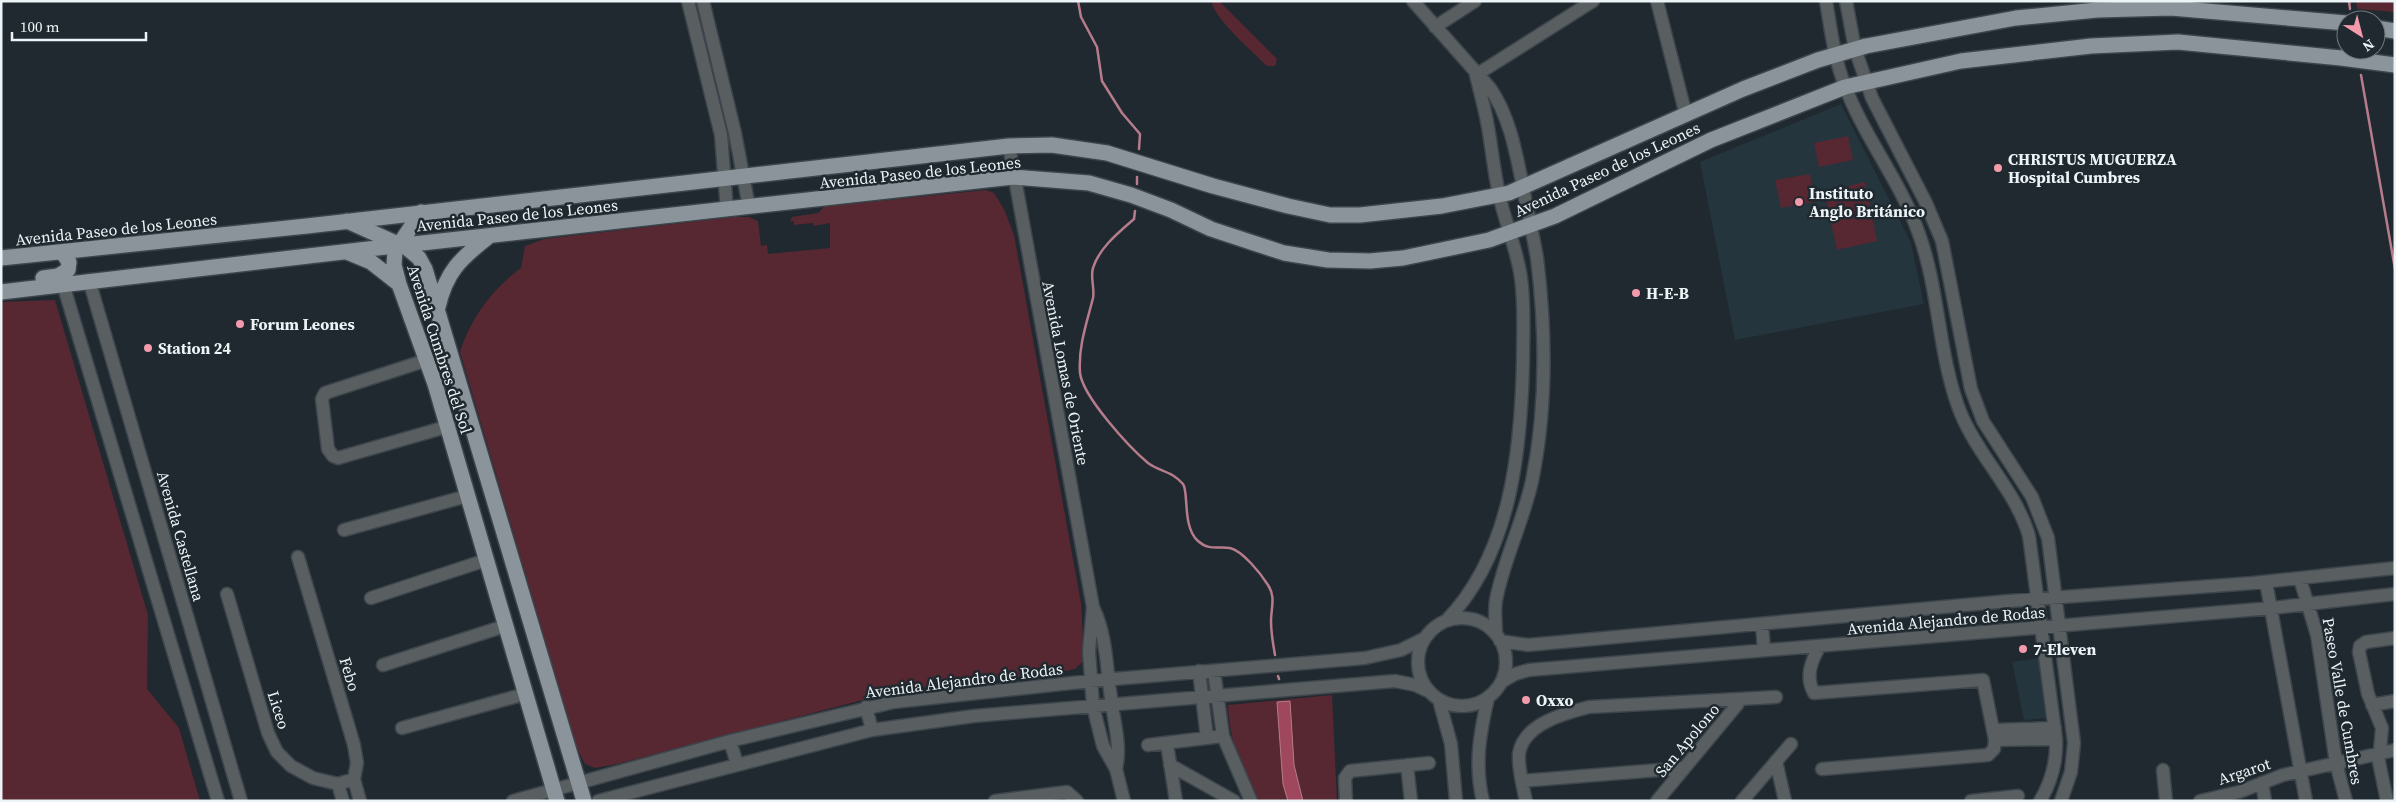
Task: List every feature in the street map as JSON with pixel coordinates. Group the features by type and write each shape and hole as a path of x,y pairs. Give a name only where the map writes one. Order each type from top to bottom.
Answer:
{"main road":[{"name":"Avenida Paseo de los Leones","path":"1,258 63,253 1009,146 1052,145 1107,153 1213,186 1330,214 1360,215 1424,208 1499,196 1686,115 1743,88 1855,48 2016,18 2097,10 2172,8 2336,22"},
{"name":"Avenida Paseo de los Leones","path":"1,291 1013,177 1089,184 1139,198 1172,210 1211,229 1284,253 1328,260 1370,261 1404,258 1489,240 1531,226 1711,140 1845,87 1866,81 1961,61 2091,46 2178,42 2336,53"},
{"name":"Avenida Paseo de los Leones","path":"2375,60 2395,65"},
{"path":"347,221 399,245 421,212"},
{"path":"438,307 442,290 455,265 488,237"},
{"name":"Avenida Cumbres del Sol","path":"555,795 427,360 399,284 394,260 399,245 412,251 425,268 438,307 584,801"},
{"path":"347,252 376,265 399,284"},
{"path":"1,291 13,282 65,273 69,266 63,253"}],"street":[{"path":"688,1 721,135 726,177 727,210"},
{"path":"703,1 744,175 749,207"},
{"path":"598,801 872,730 974,716 1111,703 1395,681 1415,685 1428,691 1439,700 1453,706 1468,706 1488,698 1502,682 1506,665 1498,637 1495,603 1532,481 1538,443 1544,376 1542,302 1531,226 1519,166 1503,108 1490,88 1476,75 1413,1"},
{"path":"1435,27 1475,1"},
{"path":"1476,75 1593,1"},
{"path":"1657,1 1686,115"},
{"path":"1826,1 1834,54 1845,87 1920,235 1931,276 1956,399 1975,442 2026,525 2031,547 2055,734 2055,765 2041,800"},
{"path":"1846,1 1855,48 1866,81 1894,144 1926,203 1938,230 1948,267 1973,397 1984,421 2039,512 2048,538 2074,743 2071,772 2061,801"},
{"path":"1446,621 1468,597 1476,583 1505,513 1514,467 1522,399 1524,316 1522,280 1499,196 1488,125 1476,75"},
{"path":"721,135 734,133"},
{"name":"Avenida Lomas de Oriente","path":"1009,146 1013,177 1093,607 1104,639 1111,703 1119,747 1116,769"},
{"name":"Avenida Castellana","path":"89,280 241,801"},
{"path":"63,284 218,801"},
{"path":"427,360 325,393 322,399 330,453 338,458 446,427"},
{"path":"344,530 467,496"},
{"path":"1505,513 1522,516"},
{"name":"Febo","path":"298,557 354,745 357,763 354,779 360,801"},
{"path":"371,598 486,560"},
{"name":"Avenida Alejandro de Rodas","path":"1498,637 1528,645 2056,598 2300,579 2395,568"},
{"name":"Paseo Valle de Cumbres","path":"2300,579 2318,643 2336,763 2346,801"},
{"path":"2266,582 2306,801"},
{"name":"Liceo","path":"227,594 268,733 278,752 291,766 313,778 338,784"},
{"name":"Avenida Alejandro de Rodas","path":"1502,682 1515,674 1529,670 2059,627 2272,608 2395,594"},
{"name":"Avenida Lomas de Oriente","path":"1093,607 1089,637 1092,706 1103,746 1116,769 1124,801"},
{"path":"1428,691 1419,674 1418,655 1425,638 1438,625 1455,619 1473,620 1490,628 1498,637"},
{"path":"1762,624 1764,650"},
{"path":"382,664 505,626"},
{"name":"Avenida Alejandro de Rodas","path":"513,801 555,795 578,781 866,707 933,697 1109,679 1365,658 1402,650 1425,638"},
{"path":"2387,801 2380,770 2382,728 2372,705 2359,652 2360,646 2366,642 2395,638"},
{"path":"1820,646 1812,660 1809,684 1814,694 1983,680 1994,735 1994,749 1988,755 1822,769"},
{"path":"1214,671 1223,736 1251,801"},
{"path":"1199,672 1207,738"},
{"path":"402,728 525,694"},
{"path":"1526,801 1519,754 1529,734 1566,713 1589,707 1776,697"},
{"path":"1483,801 1478,771 1479,737 1488,698"},
{"path":"1439,700 1451,744 1456,801"},
{"name":"San Apolono","path":"1657,801 1741,700"},
{"path":"2372,705 2395,701"},
{"path":"866,707 872,730"},
{"path":"1994,735 2055,734"},
{"path":"1148,745 1223,736"},
{"path":"730,741 737,764"},
{"path":"1167,744 1176,801"},
{"path":"1742,801 1791,744"},
{"name":"Argarot","path":"2200,801 2231,794 2299,771 2395,750"},
{"path":"1776,761 1785,801"},
{"path":"1346,801 1346,773 1356,769 1429,763"},
{"path":"1170,765 1234,801"},
{"path":"1407,765 1411,801"},
{"path":"1522,781 1684,768"},
{"path":"2163,770 2166,801"},
{"path":"343,801 338,784 354,779"},
{"path":"2262,783 2266,801"},
{"path":"995,801 1034,799 1067,792 1077,801"},
{"path":"1978,800 2018,796"}],"shaded area":[{"path":"1212,1 1219,1 1277,59 1275,66 1267,66 1235,35 1219,16"},
{"path":"2356,1 2395,1 2395,12 2357,9"},
{"name":"Instituto Anglo Británico","path":"1841,104 1911,243 1924,304 1735,340 1700,162"},
{"path":"1848,136 1853,160 1819,167 1814,143"},
{"path":"1810,174 1815,202 1781,208 1775,180"},
{"path":"1865,182 1877,241 1837,250 1824,192"},
{"path":"986,190 994,193 1004,209 1014,235 1081,603 1084,660 1075,669 1061,672 901,690 617,764 595,768 585,764 577,749 460,352 476,316 501,285 521,268 525,246 544,239 733,217 749,217 758,221 761,246 767,245 768,254 830,248 830,223 814,226 813,223 794,225 794,221 790,222 792,217 818,213 824,207 830,206"},
{"path":"55,300 148,615 147,689 179,728 200,801 1,801 1,302"},
{"path":"2039,658 2047,718 2024,720 2012,662"},
{"path":"1332,695 1337,801 1256,801 1245,778 1233,742 1228,705"},
{"path":"1290,701 1294,765 1303,801 1288,801 1283,784 1277,702"}],"waterway":[{"path":"1078,1 1081,17 1097,47 1102,81 1122,113 1140,134 1139,149"},
{"path":"2349,1 2350,9"},
{"path":"2361,75 2395,269"},
{"path":"1137,177 1137,184"},
{"path":"1135,211 1134,219 1105,247 1093,268 1093,298 1080,354 1080,373 1083,383 1098,408 1130,446 1148,463 1170,474 1183,484 1190,527 1198,541 1210,547 1235,550 1265,580 1272,594 1271,625 1275,655"}],"place":[{"name":"CHRISTUS MUGUERZA Hospital Cumbres","path":"1998,168"},
{"name":"Instituto Anglo Británico","path":"1799,202"},
{"name":"H-E-B","path":"1636,293"},
{"name":"Forum Leones","path":"240,324"},
{"name":"Station 24","path":"148,348"},
{"name":"7-Eleven","path":"2023,649"},
{"name":"Oxxo","path":"1526,700"}]}
